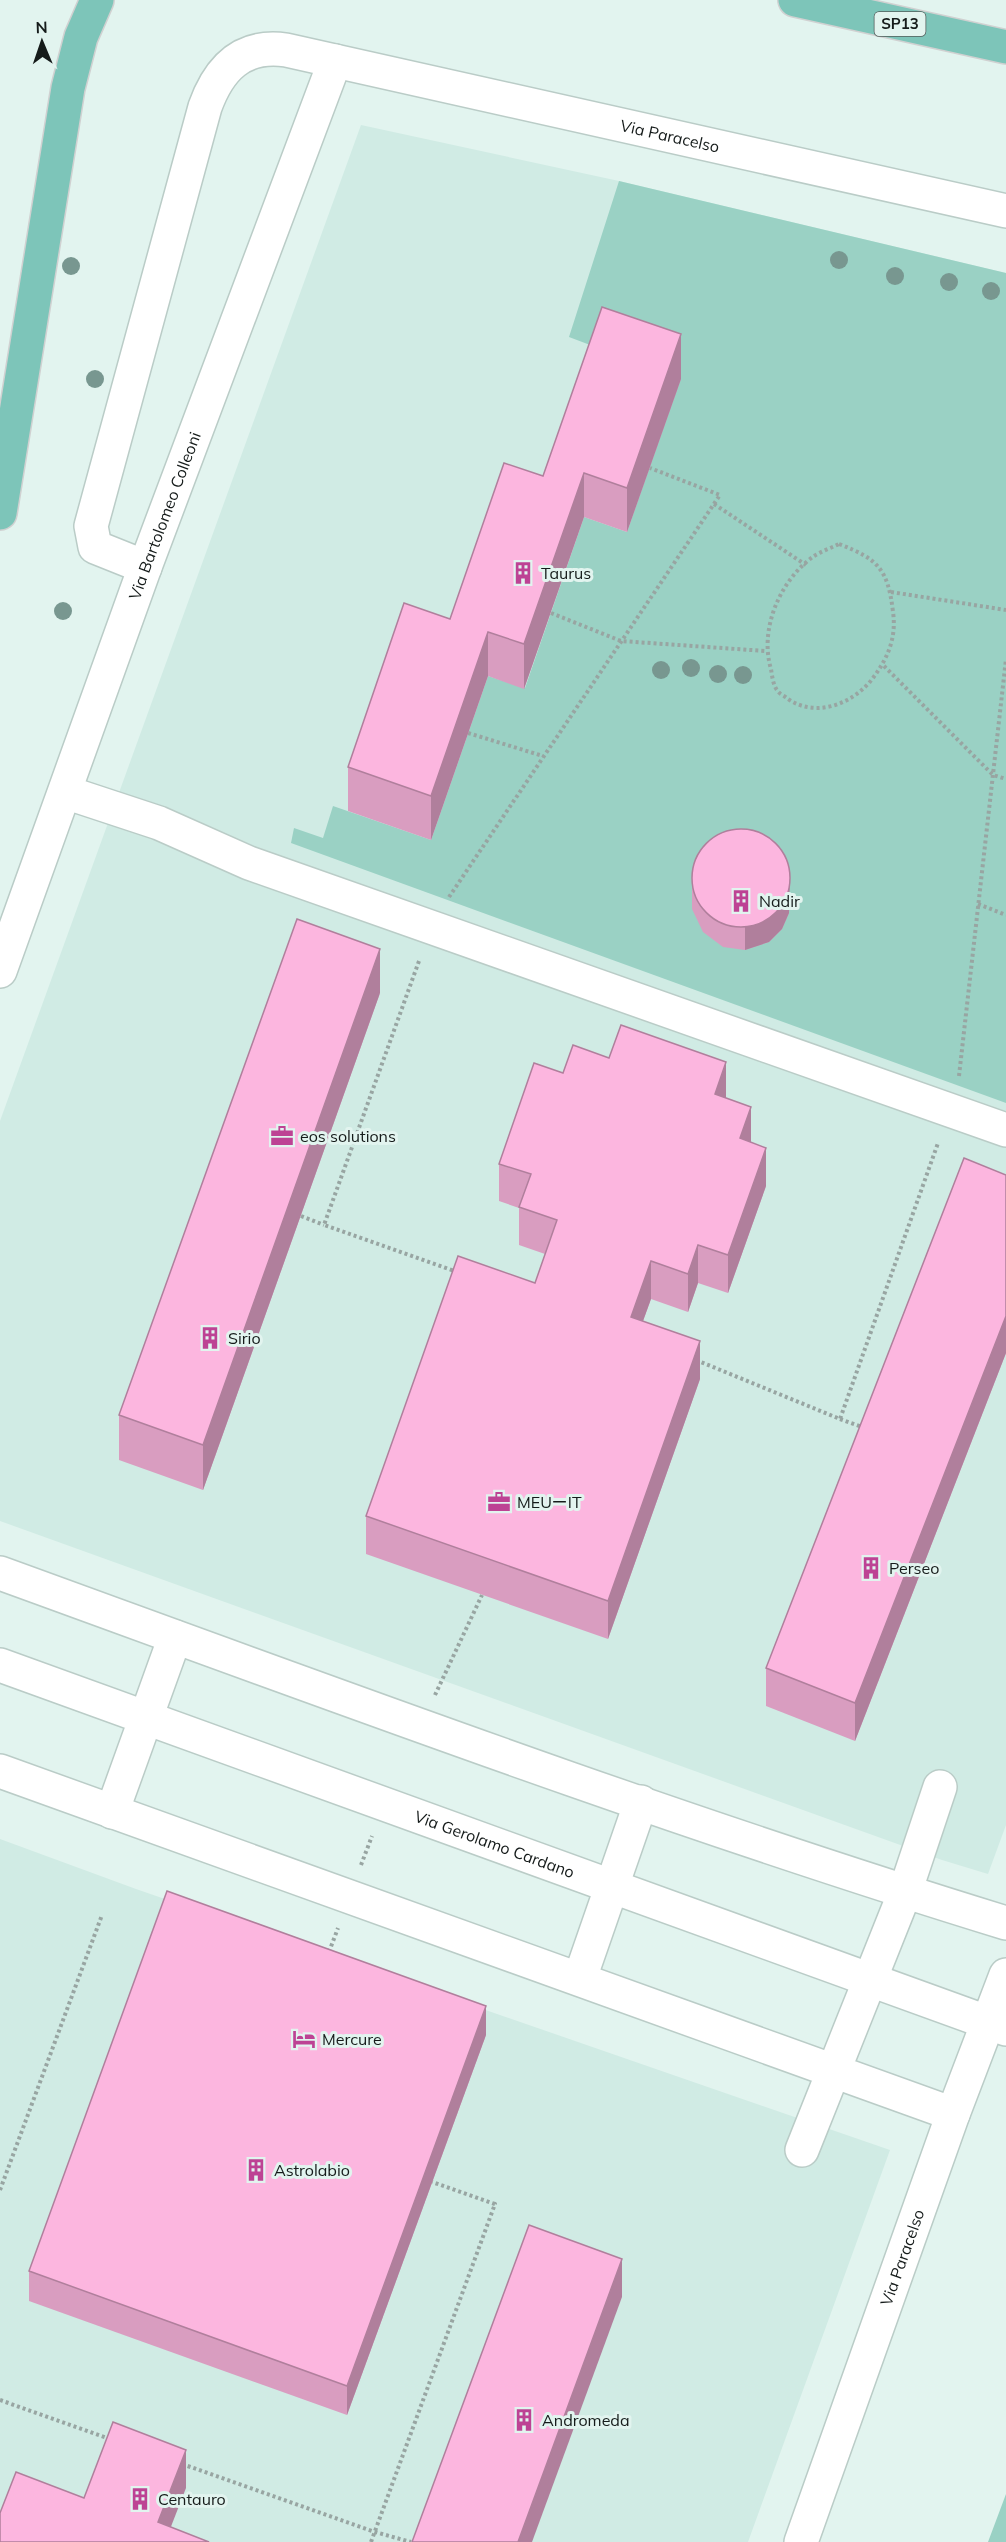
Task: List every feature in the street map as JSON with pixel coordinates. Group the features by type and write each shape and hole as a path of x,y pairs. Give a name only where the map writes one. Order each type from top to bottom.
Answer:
{"main road":[{"path":"0,513 68,88 81,37 97,0"},
{"name":"SP13","path":"795,0 1006,47"}],"street":[{"name":"Via Paracelso","path":"145,567 96,547 91,526 211,90 226,68 250,52 275,48 1006,211"},
{"name":"Via Bartolomeo Colleoni","path":"0,971 145,567 335,61"},
{"path":"65,792 159,823 249,863 1006,1130"},
{"path":"0,1573 641,1802 905,1892 1006,1923"},
{"path":"112,1812 174,1636"},
{"name":"Via Gerolamo Cardano","path":"0,1665 998,2025"},
{"path":"0,1772 580,1978 953,2114"},
{"path":"802,2150 905,1892 940,1787"},
{"path":"580,1978 641,1802"},
{"name":"Via Paracelso","path":"801,2542 953,2114 998,2025 1006,1974"}],"path":[{"path":"324,1225 431,928 452,892 720,495 650,468"},
{"path":"714,504 806,565"},
{"path":"839,544 867,555 881,568 891,592 895,629 884,666 862,690 834,707 801,708 777,691 765,651 774,608 793,577 814,556 839,544"},
{"path":"891,592 1006,610"},
{"path":"550,613 621,641 765,651"},
{"path":"884,666 993,775 1006,779"},
{"path":"468,734 543,756"},
{"path":"978,904 1006,915"},
{"path":"301,1216 465,1275"},
{"path":"840,1419 873,1430"},
{"path":"0,2190 102,1915"},
{"path":"371,2542 495,2204 432,2182"},
{"path":"0,2400 121,2443"},
{"path":"176,2462 375,2532 411,2542"}],"shaded area":[{"path":"361,125 619,181 1006,273 1006,1825 988,1874 942,1860 0,1521 0,1121"},
{"path":"0,1839 136,1889 890,2150 748,2542 0,2542"}],"green space":[{"path":"619,181 1006,273 1006,1103 291,843 294,828 323,838 333,806 431,840 488,676 525,688 584,517 627,532 680,379 569,337"},
{"path":"1006,2494 1006,2542 988,2542"}],"building":[{"name":"Taurus","path":"602,307 681,334 627,488 584,473 524,644 488,632 431,796 348,767 404,603 450,619 504,463 543,476"},
{"name":"Nadir","path":"741,829 760,833 775,844 786,859 790,878 786,897 775,912 760,923 741,927 722,923 707,912 696,897 692,878 696,859 707,844 722,833"},
{"name":"Sirio","path":"297,919 380,949 203,1445 119,1415"},
{"path":"621,1025 726,1062 715,1094 751,1107 740,1138 766,1148 728,1255 698,1245 688,1274 651,1261 631,1317 700,1341 608,1601 366,1516 458,1256 535,1283 557,1220 519,1207 531,1174 499,1164 534,1063 563,1073 573,1045 609,1058"},
{"name":"Perseo","path":"964,1158 1006,1175 1006,1316 855,1703 766,1668"},
{"name":"Astrolabio","path":"167,1891 486,2006 347,2386 29,2271"},
{"name":"Andromeda","path":"529,2225 622,2259 518,2542 412,2542"},
{"path":"113,2422 186,2450 158,2522 209,2542 0,2542 0,2513 16,2472 84,2498"}],"place":[{"name":"Taurus","path":"523,573"},
{"name":"Nadir","path":"741,901"},
{"name":"eos solutions","path":"282,1136"},
{"name":"Sirio","path":"210,1338"},
{"name":"MEUーIT","path":"499,1502"},
{"name":"Perseo","path":"871,1568"},
{"name":"Mercure","path":"304,2039"},
{"name":"Astrolabio","path":"256,2170"},
{"name":"Andromeda","path":"524,2420"},
{"name":"Centauro","path":"140,2499"}]}
